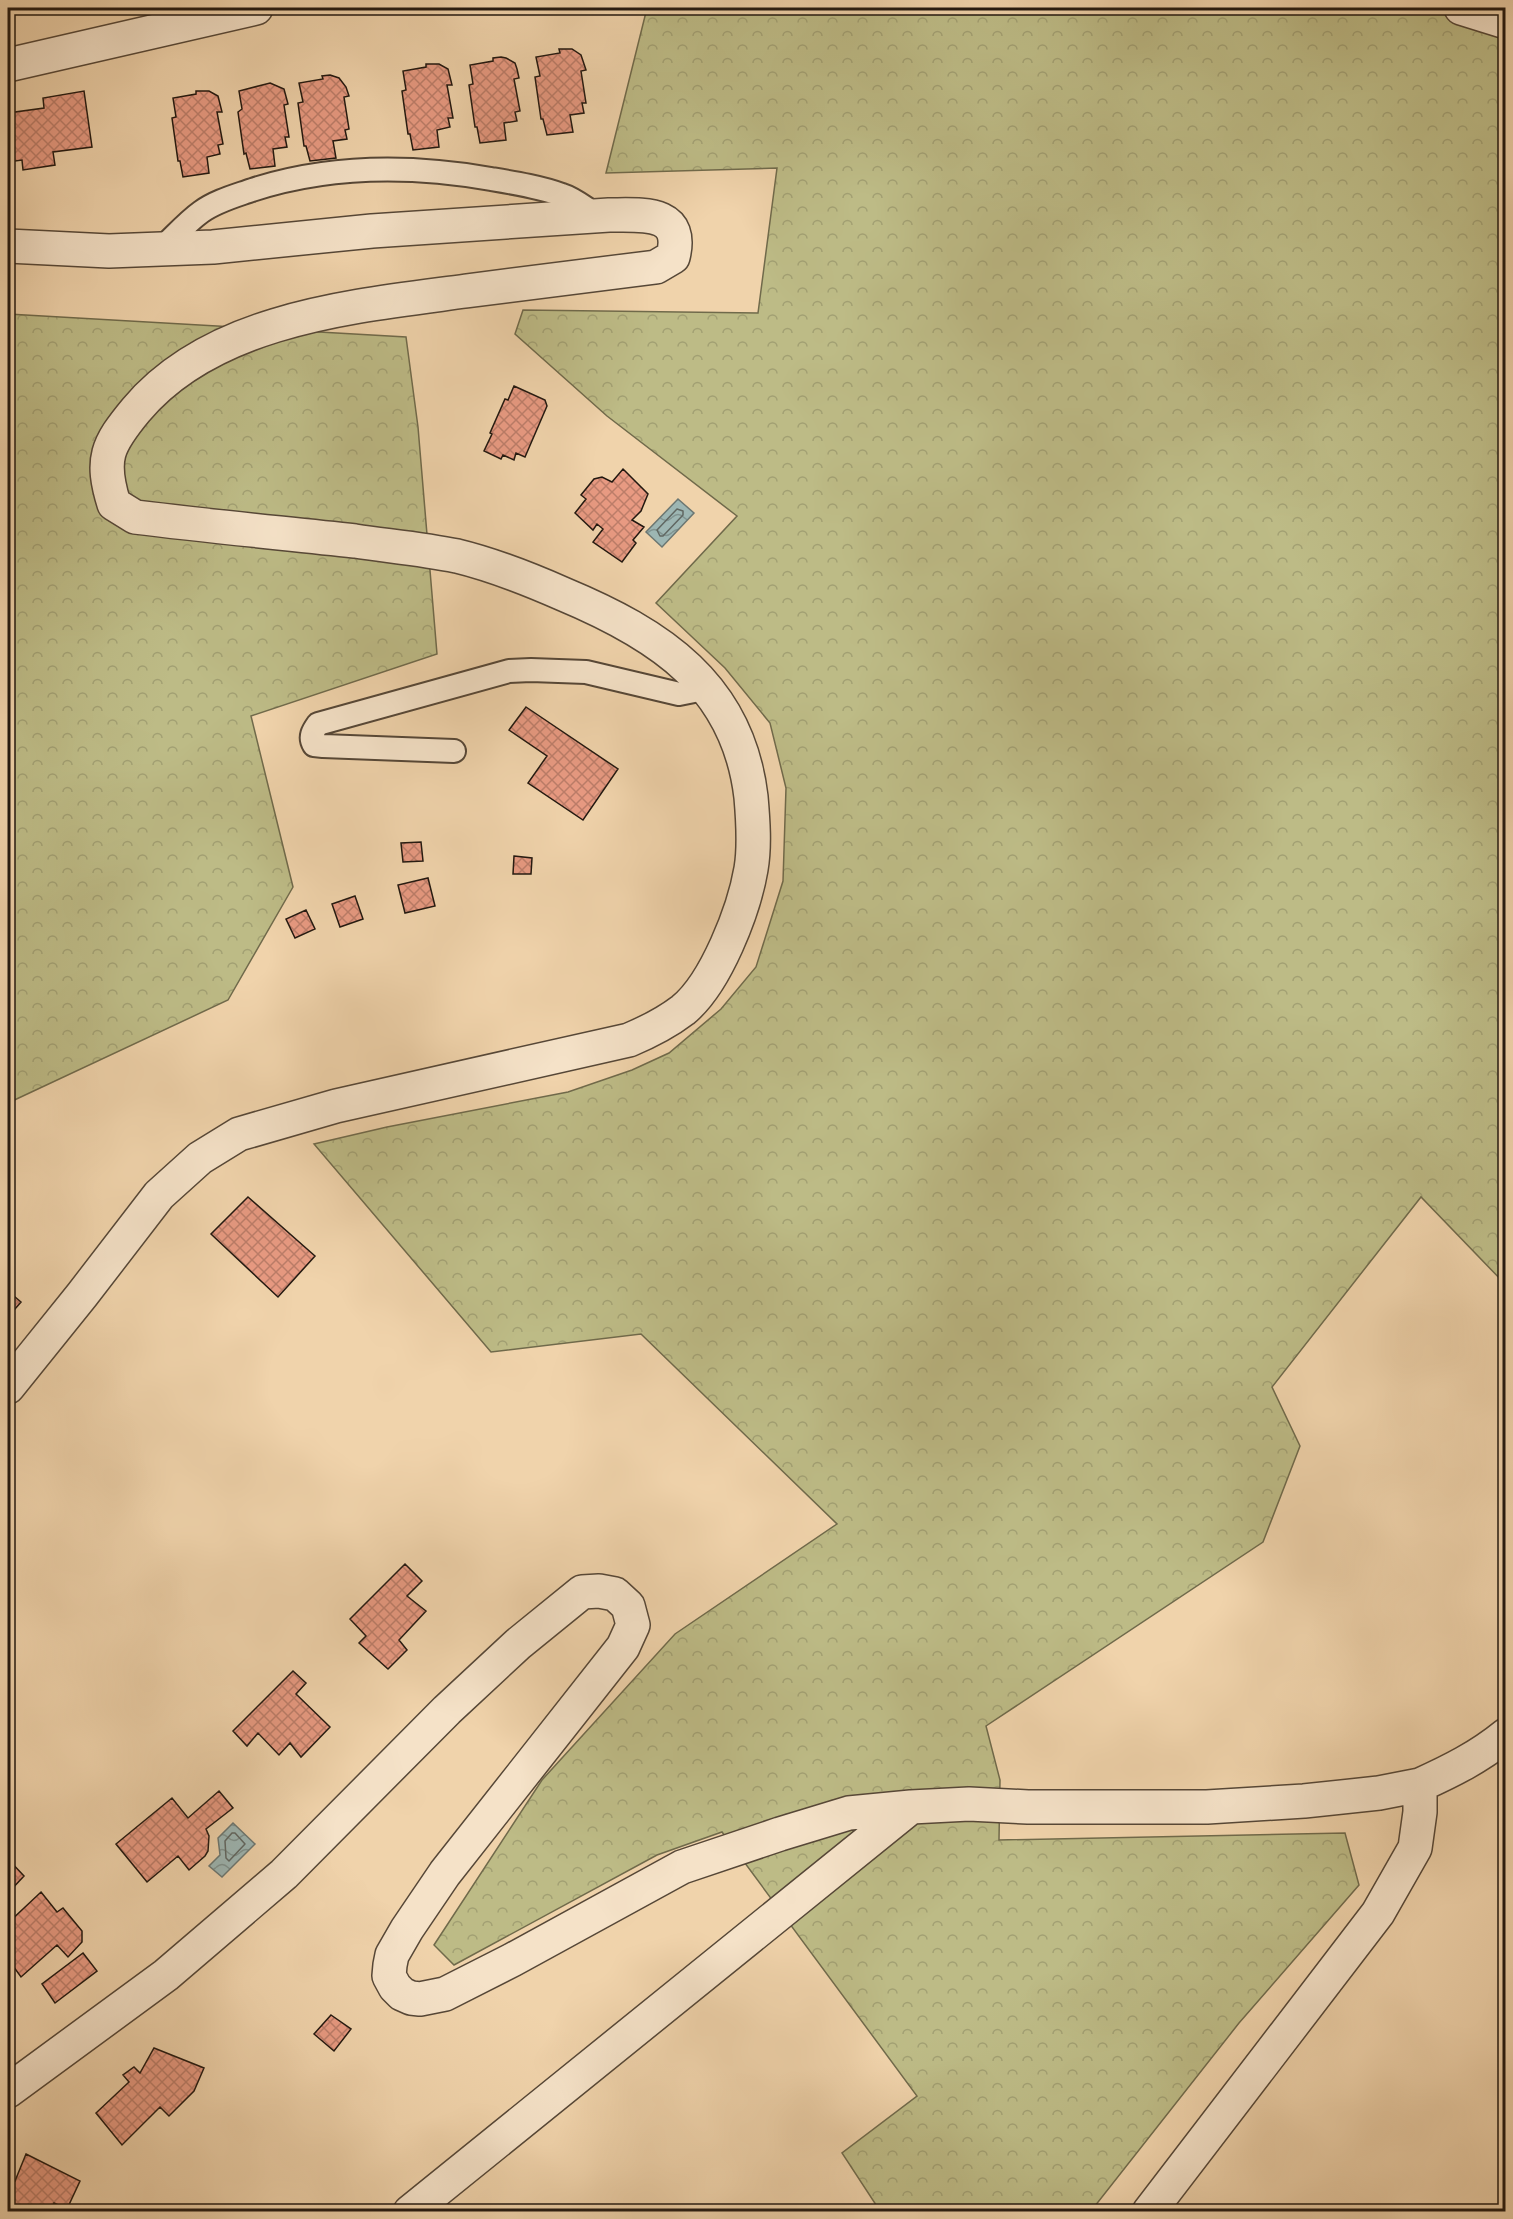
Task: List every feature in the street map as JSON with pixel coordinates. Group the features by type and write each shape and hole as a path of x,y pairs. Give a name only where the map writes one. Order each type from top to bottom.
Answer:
{"street":[{"path":"8,65 256,8"},
{"path":"1461,8 1506,22"},
{"path":"8,246 109,252 598,216 642,215 660,219 671,226 676,243 673,257 656,267 387,301 317,315 258,332 214,349 184,366 143,402 119,431 108,450 106,480 114,504 135,517 409,548 457,556 521,576 610,615 685,665 704,684 727,716 748,772 752,810 752,860 747,892 735,926 714,969 685,1009 655,1029 629,1040 336,1106 239,1134 200,1158 159,1195 8,1387"},
{"path":"8,2091 166,1975 284,1874 447,1710 518,1644 582,1592 599,1591 615,1594 628,1606 633,1625 623,1647 445,1873 407,1929 392,1955 389,1976 394,1987 411,1998 420,1999 445,1994 682,1867 780,1834 849,1814 911,1807 969,1804 1028,1807 1207,1807 1358,1796 1420,1785 1456,1769 1506,1736"},
{"path":"1149,2211 1378,1913 1415,1848 1420,1812 1420,1785"},
{"path":"410,2211 911,1807"}],"lane":[{"path":"161,249 202,211 230,197 299,177 338,172 407,169 523,184 564,195 598,216"},
{"path":"454,751 322,746 314,745 311,741 312,732 318,724 509,671 586,672 679,694 694,691 704,684"}],"green space":[{"path":"647,8 1505,8 1505,1284 1421,1197 1272,1387 1300,1446 1263,1542 986,1726 1000,1780 999,1840 1345,1833 1359,1885 1239,2023 1091,2211 880,2211 842,2153 917,2096 722,1832 657,1855 454,1965 434,1945 542,1780 675,1634 837,1524 641,1334 491,1352 314,1144 387,1127 568,1092 632,1070 669,1053 721,1009 756,967 783,881 786,788 770,723 725,668 656,603 737,516 607,416 515,334 523,310 758,313 777,168 606,173"},
{"path":"8,314 406,337 418,427 437,654 251,716 293,887 228,1000 8,1103"}],"water":[{"path":"678,499 694,513 662,547 646,532"},
{"path":"233,1823 255,1844 222,1877 209,1866 220,1855 218,1838"}],"building":[{"path":"559,49 572,49 581,55 586,70 581,71 586,103 582,103 584,113 570,115 573,132 547,135 543,119 541,119 535,77 540,76 536,57 560,53"},
{"path":"501,57 515,63 519,78 514,79 520,111 515,112 517,121 504,123 506,140 480,143 477,127 475,127 469,85 473,84 470,65 493,61 493,58"},
{"path":"426,64 439,64 448,69 452,85 447,85 453,118 448,118 450,127 437,130 439,147 413,150 410,134 408,134 402,91 406,90 403,71 426,67"},
{"path":"330,75 339,78 349,96 344,97 349,129 345,130 347,139 333,141 336,158 310,161 306,146 304,146 298,103 303,102 299,83 323,79 322,76"},
{"path":"270,83 284,89 288,104 284,105 289,137 285,137 287,147 273,149 275,166 250,169 246,153 244,154 238,112 242,109 239,91"},
{"path":"84,91 92,147 53,152 55,165 23,170 22,160 8,162 8,113 44,108 43,98"},
{"path":"196,91 209,91 218,96 222,112 217,112 223,144 218,145 220,154 207,157 209,173 183,177 180,161 178,161 172,118 176,117 173,98 196,94"},
{"path":"514,386 545,400 547,406 525,457 516,453 514,460 503,455 501,459 484,451 505,399 508,400"},
{"path":"623,469 648,494 641,511 632,520 644,527 633,540 636,543 622,562 593,542 603,529 597,524 593,530 575,513 586,499 581,495 594,479 602,477 612,482"},
{"path":"526,707 618,769 583,820 528,783 547,756 509,730"},
{"path":"421,842 423,861 403,862 401,843"},
{"path":"514,856 532,858 531,874 513,874"},
{"path":"428,878 435,906 405,913 398,885"},
{"path":"355,896 363,919 340,927 332,904"},
{"path":"306,910 315,929 295,938 286,919"},
{"path":"248,1197 315,1256 278,1297 211,1234"},
{"path":"8,1291 21,1302 8,1317"},
{"path":"405,1564 422,1581 407,1596 426,1611 399,1640 407,1650 388,1669 359,1643 366,1636 350,1619"},
{"path":"293,1671 306,1683 296,1694 330,1727 301,1757 290,1743 279,1755 258,1733 247,1746 233,1731"},
{"path":"219,1791 233,1808 206,1829 209,1836 208,1851 205,1856 189,1870 178,1856 147,1882 116,1844 172,1798 188,1818"},
{"path":"8,1859 24,1876 8,1893"},
{"path":"41,1892 57,1912 63,1908 82,1931 82,1942 68,1957 57,1945 21,1977 8,1959 8,1923"},
{"path":"83,1953 97,1971 55,2003 42,1984"},
{"path":"331,2015 351,2029 334,2051 314,2034"},
{"path":"154,2048 204,2068 194,2091 169,2116 160,2107 122,2145 96,2113 129,2082 123,2075 134,2067 140,2073"},
{"path":"26,2154 80,2181 67,2209 54,2203 50,2212 8,2212 8,2175 15,2181"}]}
